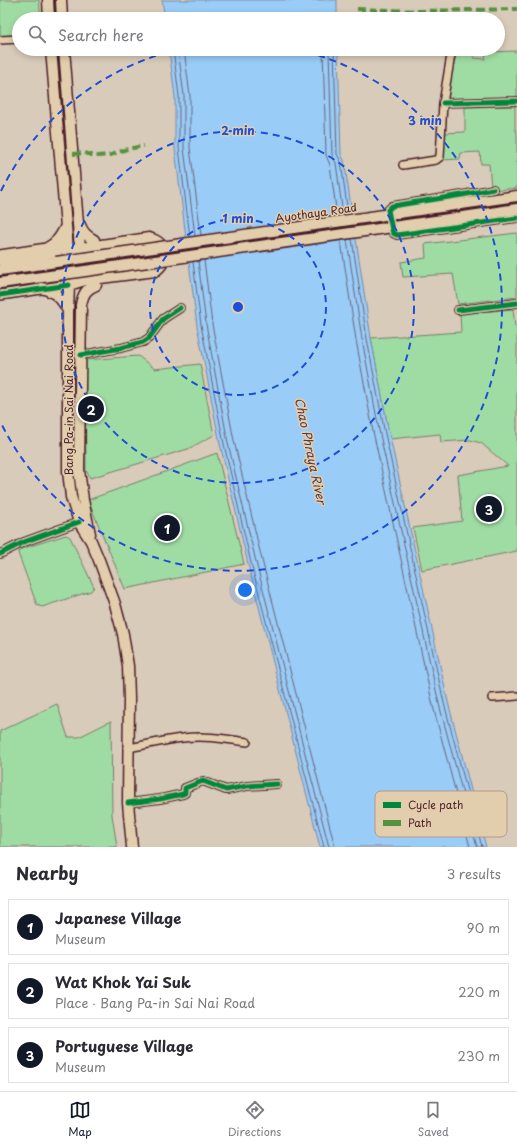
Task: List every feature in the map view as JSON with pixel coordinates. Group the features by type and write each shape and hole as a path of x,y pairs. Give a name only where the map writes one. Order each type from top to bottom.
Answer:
{"main road":[{"path":"48,0 49,12"},
{"path":"60,0 61,12"},
{"path":"52,56 68,248"},
{"path":"65,56 80,246"},
{"name":"Ayothaya Road","path":"0,270 517,196"},
{"path":"0,283 517,210"},
{"path":"78,222 83,232 94,240"},
{"path":"47,248 54,244 61,236 66,226"},
{"path":"69,285 86,286 157,277 164,273 169,266 171,259 169,244 158,234 150,232 94,240 80,246"},
{"path":"0,260 80,246 149,238 161,244 165,253 163,263 155,271 85,280 69,285"},
{"name":"Bang Pa-in Sai Nai Road","path":"69,285 68,471 71,497 79,522 91,542 108,585 123,634 128,666 128,804 132,847"},
{"name":"Bang Pa-in Sai Nai Road","path":"91,542 79,470 81,305 83,295 88,289 96,285"},
{"path":"42,288 56,294 65,304 68,311"}],"street":[{"path":"0,40 12,39"},
{"path":"403,165 436,160 440,157 443,103 451,56"},
{"path":"443,103 517,100"},
{"path":"493,188 462,195 392,206 388,210 393,233 398,235 517,218"},
{"path":"0,254 47,248 68,248"},
{"path":"0,295 69,285"},
{"path":"458,310 517,303"},
{"path":"81,355 121,348 143,342 149,338 164,319 180,308"},
{"path":"0,554 24,542 79,522"},
{"path":"492,698 517,696"},
{"path":"128,748 183,738 197,737 220,738 247,742"},
{"path":"128,804 183,794 185,793 185,788 203,781 226,790 247,786 277,784"}],"green space":[{"path":"0,0 39,0 40,12 12,12 12,37 0,38"},
{"path":"505,51 517,51 517,99 454,101 449,99 447,94 454,56 474,56 474,58 485,59 485,56 505,56"},
{"path":"515,106 515,129 517,133 517,188 497,190 496,186 491,187 489,164 481,164 480,152 461,153 460,159 442,160 443,133 465,132 465,107"},
{"path":"517,233 517,297 458,304 453,274 403,277 401,262 426,258 425,244"},
{"path":"513,309 515,327 517,327 517,551 422,570 413,528 462,521 458,475 508,466 481,443 470,440 441,442 440,434 390,439 371,338 461,332 460,314"},
{"path":"138,356 155,369 200,364 214,435 188,449 90,478 86,470 85,360"},
{"path":"217,453 244,564 125,589 88,500"},
{"path":"66,535 70,537 94,587 91,591 42,607 37,605 18,553 21,549"},
{"path":"57,704 68,737 79,737 111,721 112,815 117,847 0,847 0,731"}],"water":[{"path":"162,0 337,0 337,12 164,12"},
{"name":"Chao Phraya River","path":"170,56 338,56 341,154 344,160 371,338 388,428 448,702 471,791 375,791 375,837 483,837 486,847 320,847 248,564 220,444 197,326 175,149 175,97"}],"pier":[{"path":"353,212 355,223 185,248 184,237"}],"marked path":[{"path":"357,9 420,11 517,9"},
{"path":"73,154 84,153 95,156 111,155 127,149 144,146"}],"cycle path":[{"path":"443,103 517,101"},
{"path":"493,189 392,206 388,210 393,233 397,235 517,218"},
{"path":"0,295 69,285"},
{"path":"458,310 517,303"},
{"path":"81,355 121,348 143,342 149,338 163,319 180,308"},
{"path":"0,554 24,542 79,522"},
{"path":"128,803 160,799 183,794 185,793 185,788 203,781 226,790 247,786 277,784"}],"place":[{"name":"Wat Khok Yai Suk","path":"91,409"},
{"name":"Portuguese Village","path":"489,509"},
{"name":"Japanese Village","path":"167,528"}]}
